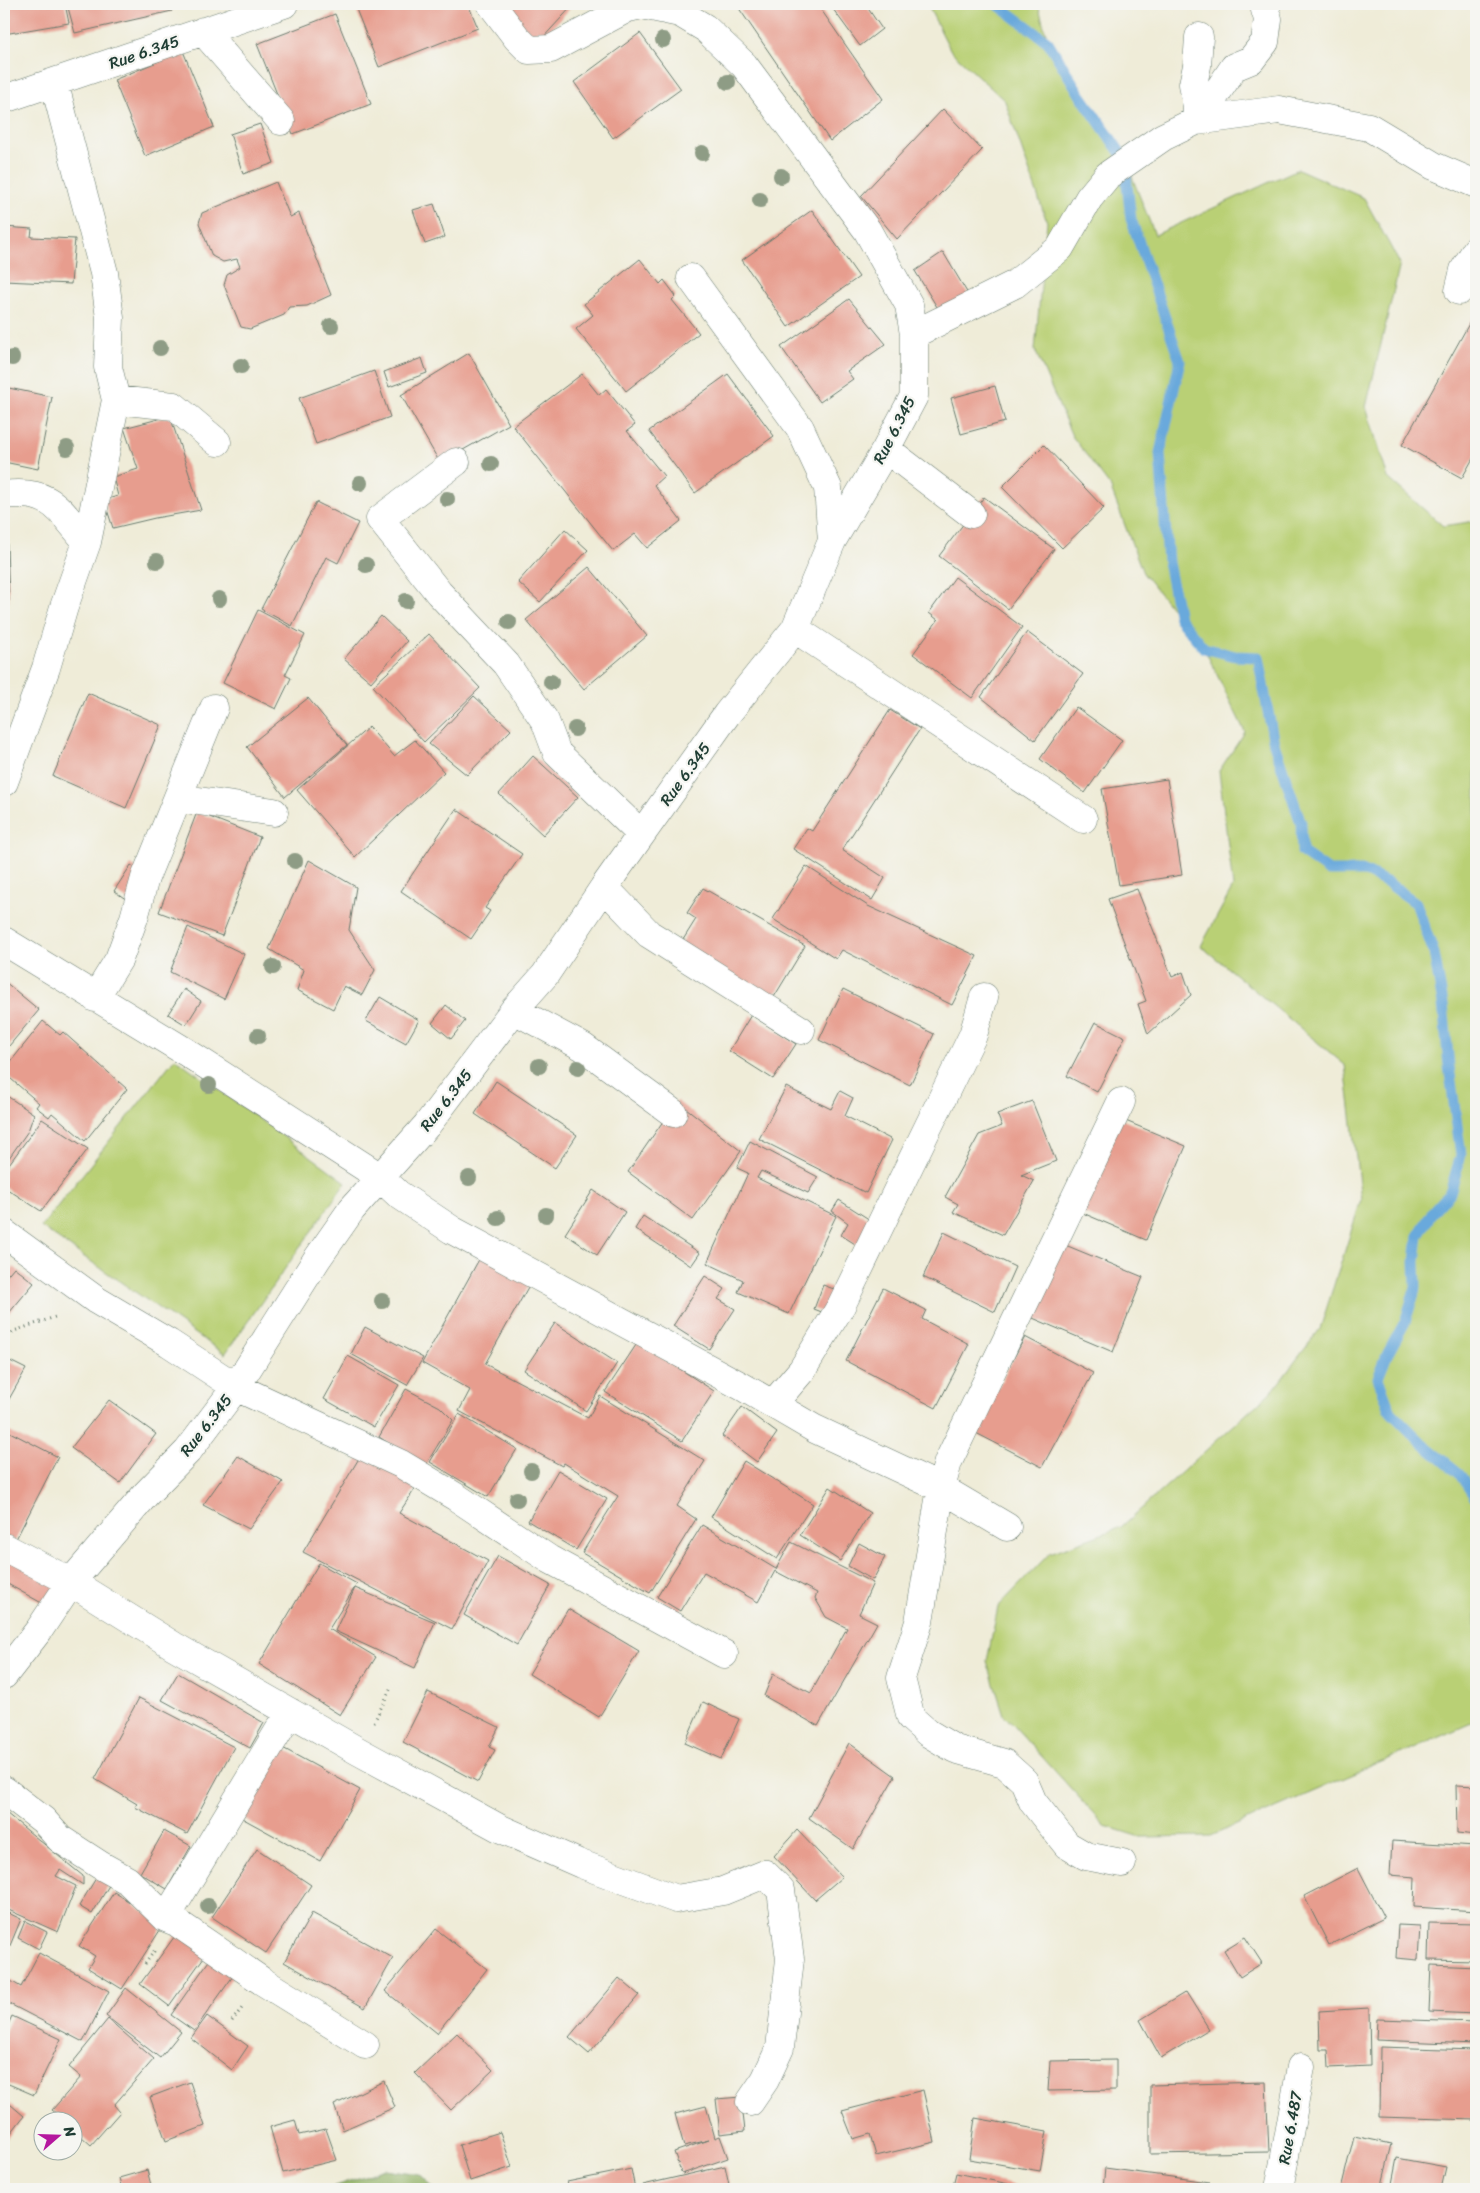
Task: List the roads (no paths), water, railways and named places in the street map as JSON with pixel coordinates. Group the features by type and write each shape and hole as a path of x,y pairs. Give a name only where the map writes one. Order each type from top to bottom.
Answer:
{"street":[{"name":"Rue 6.345","path":"4,99 284,4"},
{"name":"Rue 6.345","path":"4,1675 39,1630 72,1582 146,1494 188,1451 236,1387 317,1259 352,1209 427,1125 514,1010 546,975 604,887 728,714 795,629 832,541 886,449 914,396 914,334 909,305 866,230 744,65 705,28 680,13 642,5 628,8 551,49 529,50 517,38 491,4"},
{"path":"914,334 1015,284 1060,248 1089,198 1108,176 1197,114 1214,97 1234,67 1250,60 1265,42 1268,19 1265,10 1267,4"},
{"path":"203,31 281,121"},
{"path":"1197,114 1193,84 1197,66 1199,37"},
{"path":"4,782 46,668 64,607 87,542 116,400 108,367 110,318 104,273 54,82"},
{"path":"1197,114 1279,110 1369,127 1434,166 1476,184"},
{"path":"1459,292 1464,270 1476,250"},
{"path":"691,278 800,428 828,488 832,541"},
{"path":"116,400 174,406 217,442"},
{"path":"886,449 971,514"},
{"path":"456,462 380,519 439,594 506,664 545,721 557,753 642,834"},
{"path":"4,495 25,492 51,500 87,542"},
{"path":"795,629 1083,819"},
{"path":"95,998 119,959 134,918 145,878 214,708"},
{"path":"178,798 274,812"},
{"path":"604,887 649,934 801,1030"},
{"path":"4,941 186,1052 380,1177 398,1194 452,1230 773,1404 815,1429 941,1488 1007,1527 948,1462"},
{"path":"773,1404 802,1370 841,1306 969,1044 984,997"},
{"path":"514,1010 583,1047 673,1113"},
{"path":"1121,1102 948,1462 941,1488 919,1622 901,1678 911,1718 928,1733 955,1749 1004,1762 1024,1780 1033,1802 1067,1845 1086,1856 1122,1863"},
{"path":"4,1233 96,1300 169,1343 236,1387 400,1464 456,1497 549,1559 724,1654"},
{"path":"4,1547 72,1582 174,1646 499,1828 581,1864 676,1899 722,1891 765,1874 781,1890 790,1959 780,2048 765,2080 750,2102"},
{"path":"166,1918 290,1712"},
{"path":"4,1790 43,1820 60,1839 127,1880 166,1918 176,1922 262,1982 366,2045"},
{"name":"Rue 6.487","path":"1279,2189 1301,2067"}],"waterway":[{"path":"997,4 1048,42 1079,93 1124,158 1131,219 1180,361 1160,453 1168,562 1179,618 1204,648 1235,656 1258,657 1274,744 1301,823 1302,852 1329,871 1364,871 1388,883 1416,903 1434,953 1443,1004 1461,1155 1450,1193 1432,1213 1418,1236 1415,1261 1416,1287 1405,1322 1387,1355 1378,1378 1391,1412 1422,1443 1459,1473 1476,1499"}]}
